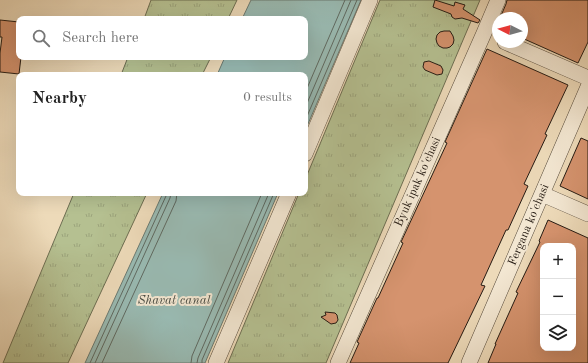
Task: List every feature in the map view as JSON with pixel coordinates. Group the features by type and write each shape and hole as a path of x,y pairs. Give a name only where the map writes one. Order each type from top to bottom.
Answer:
{"street":[{"path":"308,147 370,0"},
{"name":"Byuk ipak ko'chasi","path":"338,363 498,0"},
{"path":"484,33 492,36"},
{"path":"519,48 588,78"},
{"name":"Fergana ko'chasi","path":"469,363 588,87"},
{"path":"542,194 588,214"},
{"path":"216,363 288,196"}],"green space":[{"path":"151,0 237,0 229,16 145,16"},
{"path":"380,0 480,0 326,363 228,363 298,196 308,196 308,173"},
{"path":"127,60 210,60 204,72 122,72"},
{"path":"73,196 146,196 68,363 3,363"}],"water":[{"path":"251,0 361,0 308,124 308,72 218,72 224,60 308,60 308,16 243,16"},
{"name":"Shavat canal","path":"162,196 277,196 205,363 85,363"}],"building":[{"path":"435,0 454,6 455,2 465,5 463,9 480,20 478,23 462,18 455,19 451,14 433,7"},
{"path":"507,0 588,0 588,42 578,63 528,41 528,12 503,12"},
{"path":"0,20 16,22 16,60 21,60 19,72 16,72 16,74 0,72 2,37 0,37"},
{"path":"450,31 454,40 453,44 447,48 439,46 436,39 440,32"},
{"path":"487,49 568,85 524,184 528,186 481,285 485,286 448,363 350,363 359,343 357,342 403,243 401,242 447,143 445,142"},
{"path":"429,61 441,66 443,70 442,74 437,75 425,70 423,67 424,62"},
{"path":"581,138 588,141 588,199 560,186"},
{"path":"548,220 588,238 588,363 488,363 518,293 516,292 540,242 539,241"},
{"path":"325,312 335,313 337,315 338,320 336,323 331,324 321,317 326,315"}]}
